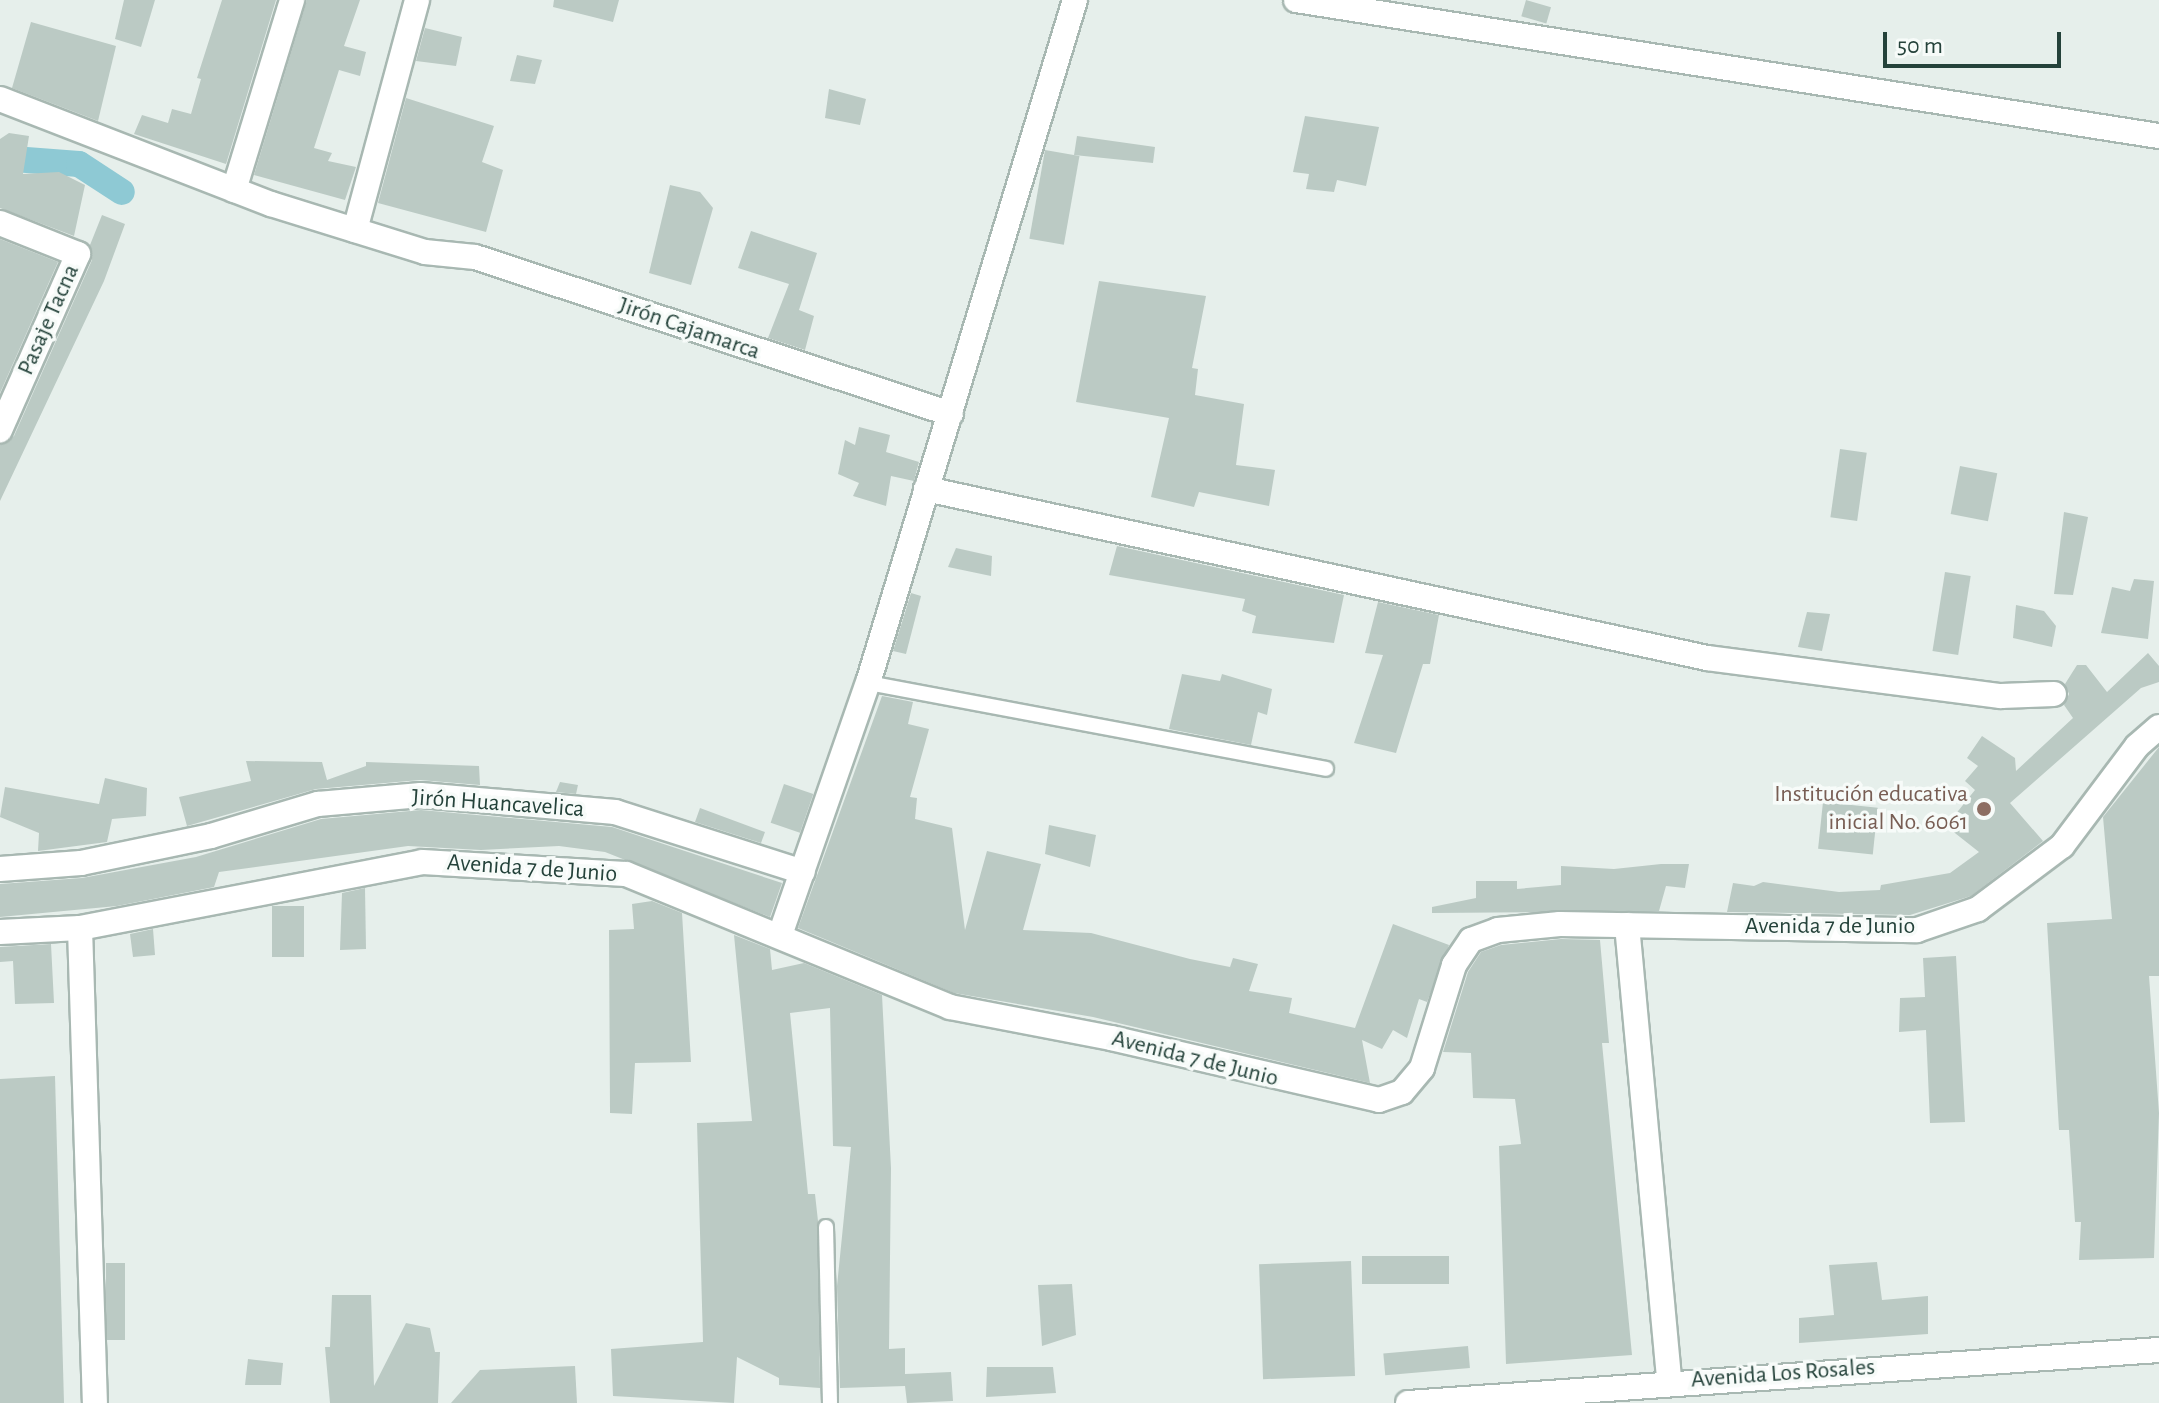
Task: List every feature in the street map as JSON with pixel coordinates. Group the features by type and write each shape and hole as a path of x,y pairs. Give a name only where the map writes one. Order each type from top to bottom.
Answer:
{"street":[{"path":"234,190 292,0"},
{"path":"355,230 417,0"},
{"path":"780,935 868,683 1075,0"},
{"path":"1296,0 2159,136"},
{"name":"Jirón Cajamarca","path":"0,99 234,190 425,252 475,257 951,414"},
{"name":"Pasaje Tacna","path":"0,223 78,254 0,430"},
{"path":"926,489 1707,658 2001,696 2054,694"},
{"name":"Avenida 7 de Junio","path":"0,932 80,928 422,862 626,874 950,1007 1111,1038 1379,1100 1402,1092 1422,1068 1454,965 1471,940 1498,930 1560,924 1917,930 1978,909 2062,846 2137,746 2159,727"},
{"name":"Jirón Huancavelica","path":"0,869 81,863 211,836 318,804 421,795 615,812 803,872"},
{"path":"1627,925 1669,1381"},
{"path":"80,928 95,1403"},
{"name":"Avenida Los Rosales","path":"1408,1403 1669,1381 2159,1350"}],"lane":[{"path":"868,683 1326,769"},
{"path":"826,1227 830,1403"}],"building":[{"path":"124,0 155,0 141,47 115,39"},
{"path":"222,0 276,0 226,164 134,134 142,115 168,123 172,109 191,114 201,79 197,78"},
{"path":"307,0 360,0 344,46 366,52 360,76 339,70 314,148 332,153 328,161 356,167 345,200 254,175"},
{"path":"554,0 619,0 613,22 553,7"},
{"path":"1526,0 1551,7 1546,24 1521,16"},
{"path":"31,22 116,46 98,121 12,88"},
{"path":"425,28 462,37 456,66 416,61"},
{"path":"517,55 542,60 535,84 510,81"},
{"path":"829,89 866,99 860,125 825,118"},
{"path":"406,98 494,126 482,162 503,170 486,232 378,203"},
{"path":"1305,116 1379,127 1366,186 1337,180 1334,192 1306,189 1309,174 1293,172"},
{"path":"9,133 29,136 23,174 59,172 85,185 74,236 0,208 0,139"},
{"path":"1077,136 1155,147 1153,163 1074,155"},
{"path":"1045,150 1079,156 1064,245 1029,239"},
{"path":"670,185 700,192 713,208 691,285 649,273"},
{"path":"102,215 125,224 104,281 0,501 0,445 14,436 92,260 90,245"},
{"path":"751,231 817,253 799,310 814,316 805,350 768,338 789,284 738,268"},
{"path":"0,239 58,262 0,393"},
{"path":"1099,281 1206,296 1192,368 1198,369 1195,395 1244,404 1236,465 1275,470 1269,506 1199,492 1194,507 1151,497 1169,418 1076,402"},
{"path":"859,427 890,435 886,452 919,462 914,481 891,476 886,506 853,496 859,483 838,474 845,440 855,445"},
{"path":"1840,449 1867,453 1857,521 1830,517"},
{"path":"1960,466 1997,473 1988,521 1951,514"},
{"path":"2064,512 2088,517 2073,595 2054,594"},
{"path":"1117,546 1344,595 1334,643 1252,633 1256,616 1242,611 1245,599 1109,575"},
{"path":"956,548 992,556 991,576 948,567"},
{"path":"1945,572 1971,576 1958,655 1932,651"},
{"path":"2134,579 2154,581 2148,639 2101,633 2112,587 2130,591"},
{"path":"911,593 921,596 906,654 893,651"},
{"path":"1378,602 1439,615 1430,664 1423,664 1396,753 1354,743 1383,655 1365,653"},
{"path":"2016,605 2044,611 2056,626 2052,647 2013,638"},
{"path":"1807,612 1830,614 1822,651 1798,647"},
{"path":"2148,653 2159,666 2159,682 2141,688 2010,803 2043,841 1971,896 1910,915 1727,912 1733,883 1754,886 1763,882 1839,892 1880,890 1881,885 1950,873 1979,852 1946,826 1975,790 1965,781 1978,766 1967,758 1982,736 2015,758 2016,771 2073,718 2064,705 2069,694 2065,684 2077,665 2086,665 2107,692"},
{"path":"1182,674 1220,681 1222,674 1272,689 1267,715 1258,712 1251,745 1169,729"},
{"path":"882,696 913,702 908,724 929,729 910,797 917,798 915,819 952,828 965,930 987,851 1041,864 1023,930 1091,933 1230,967 1233,958 1258,964 1249,991 1292,998 1289,1013 1355,1028 1393,924 1449,945 1427,1002 1419,999 1407,1038 1393,1030 1382,1049 1362,1040 1370,1083 1093,1017 954,993 798,928"},
{"path":"2159,747 2159,976 2149,976 2159,1113 2154,1258 2079,1260 2081,1222 2075,1222 2069,1130 2059,1130 2047,923 2112,919 2103,817"},
{"path":"246,761 322,762 327,780 366,766 366,762 479,766 480,785 420,780 316,789 187,826 179,797 251,781"},
{"path":"105,778 147,788 146,816 112,819 107,842 38,851 39,833 0,817 5,787 99,804"},
{"path":"560,782 578,785 576,794 556,792"},
{"path":"784,784 813,794 800,833 771,823"},
{"path":"1823,802 1878,808 1873,854 1818,849"},
{"path":"700,808 765,832 761,843 695,822"},
{"path":"421,810 612,827 782,883 770,917 605,852 559,846 481,850 408,846 219,872 214,887 117,906 0,917 0,884 82,878 196,857 321,819"},
{"path":"1049,825 1096,835 1090,867 1045,854"},
{"path":"1689,864 1685,888 1666,886 1659,911 1432,913 1432,907 1476,898 1476,881 1517,881 1517,889 1561,885 1561,866 1614,869"},
{"path":"365,888 366,949 340,950 342,893"},
{"path":"652,901 682,913 691,1062 635,1063 632,1114 610,1113 609,930 634,929 632,904"},
{"path":"272,906 304,906 304,957 272,957"},
{"path":"153,929 155,955 133,957 130,934"},
{"path":"734,935 770,949 772,970 804,963 882,995 891,1168 889,1349 905,1348 905,1374 951,1372 953,1401 907,1403 905,1386 840,1388 837,1286 851,1147 833,1146 830,1008 790,1013 808,1194 815,1194 818,1221 820,1388 779,1385 779,1378 737,1357 734,1403 613,1396 611,1349 703,1342 697,1123 752,1121"},
{"path":"1561,939 1600,940 1609,1043 1602,1043 1632,1355 1506,1364 1499,1146 1521,1144 1515,1099 1473,1098 1471,1053 1443,1052 1468,972 1481,952 1501,945"},
{"path":"51,944 54,1003 15,1004 13,961 0,962 0,947"},
{"path":"1956,956 1965,1122 1930,1123 1926,1030 1899,1032 1900,998 1925,997 1923,958"},
{"path":"55,1076 64,1403 0,1403 0,1079"},
{"path":"1362,1256 1449,1256 1449,1284 1362,1284"},
{"path":"1351,1261 1355,1376 1263,1379 1259,1264"},
{"path":"1877,1262 1882,1300 1928,1296 1928,1334 1799,1343 1799,1318 1834,1315 1829,1265"},
{"path":"106,1263 125,1263 125,1340 106,1340"},
{"path":"1072,1284 1076,1335 1042,1346 1038,1285"},
{"path":"332,1295 371,1295 374,1386 406,1323 430,1328 435,1352 440,1352 438,1403 330,1403 325,1347 330,1347"},
{"path":"1468,1346 1470,1368 1385,1375 1383,1353"},
{"path":"248,1359 283,1363 281,1385 245,1385"},
{"path":"575,1366 577,1403 451,1403 480,1370"},
{"path":"987,1367 1053,1367 1056,1393 986,1397"}],"waterway":[{"path":"0,158 79,164 122,192"}],"place":[{"name":"Institución educativa inicial No. 6061","path":"1984,809"}]}
